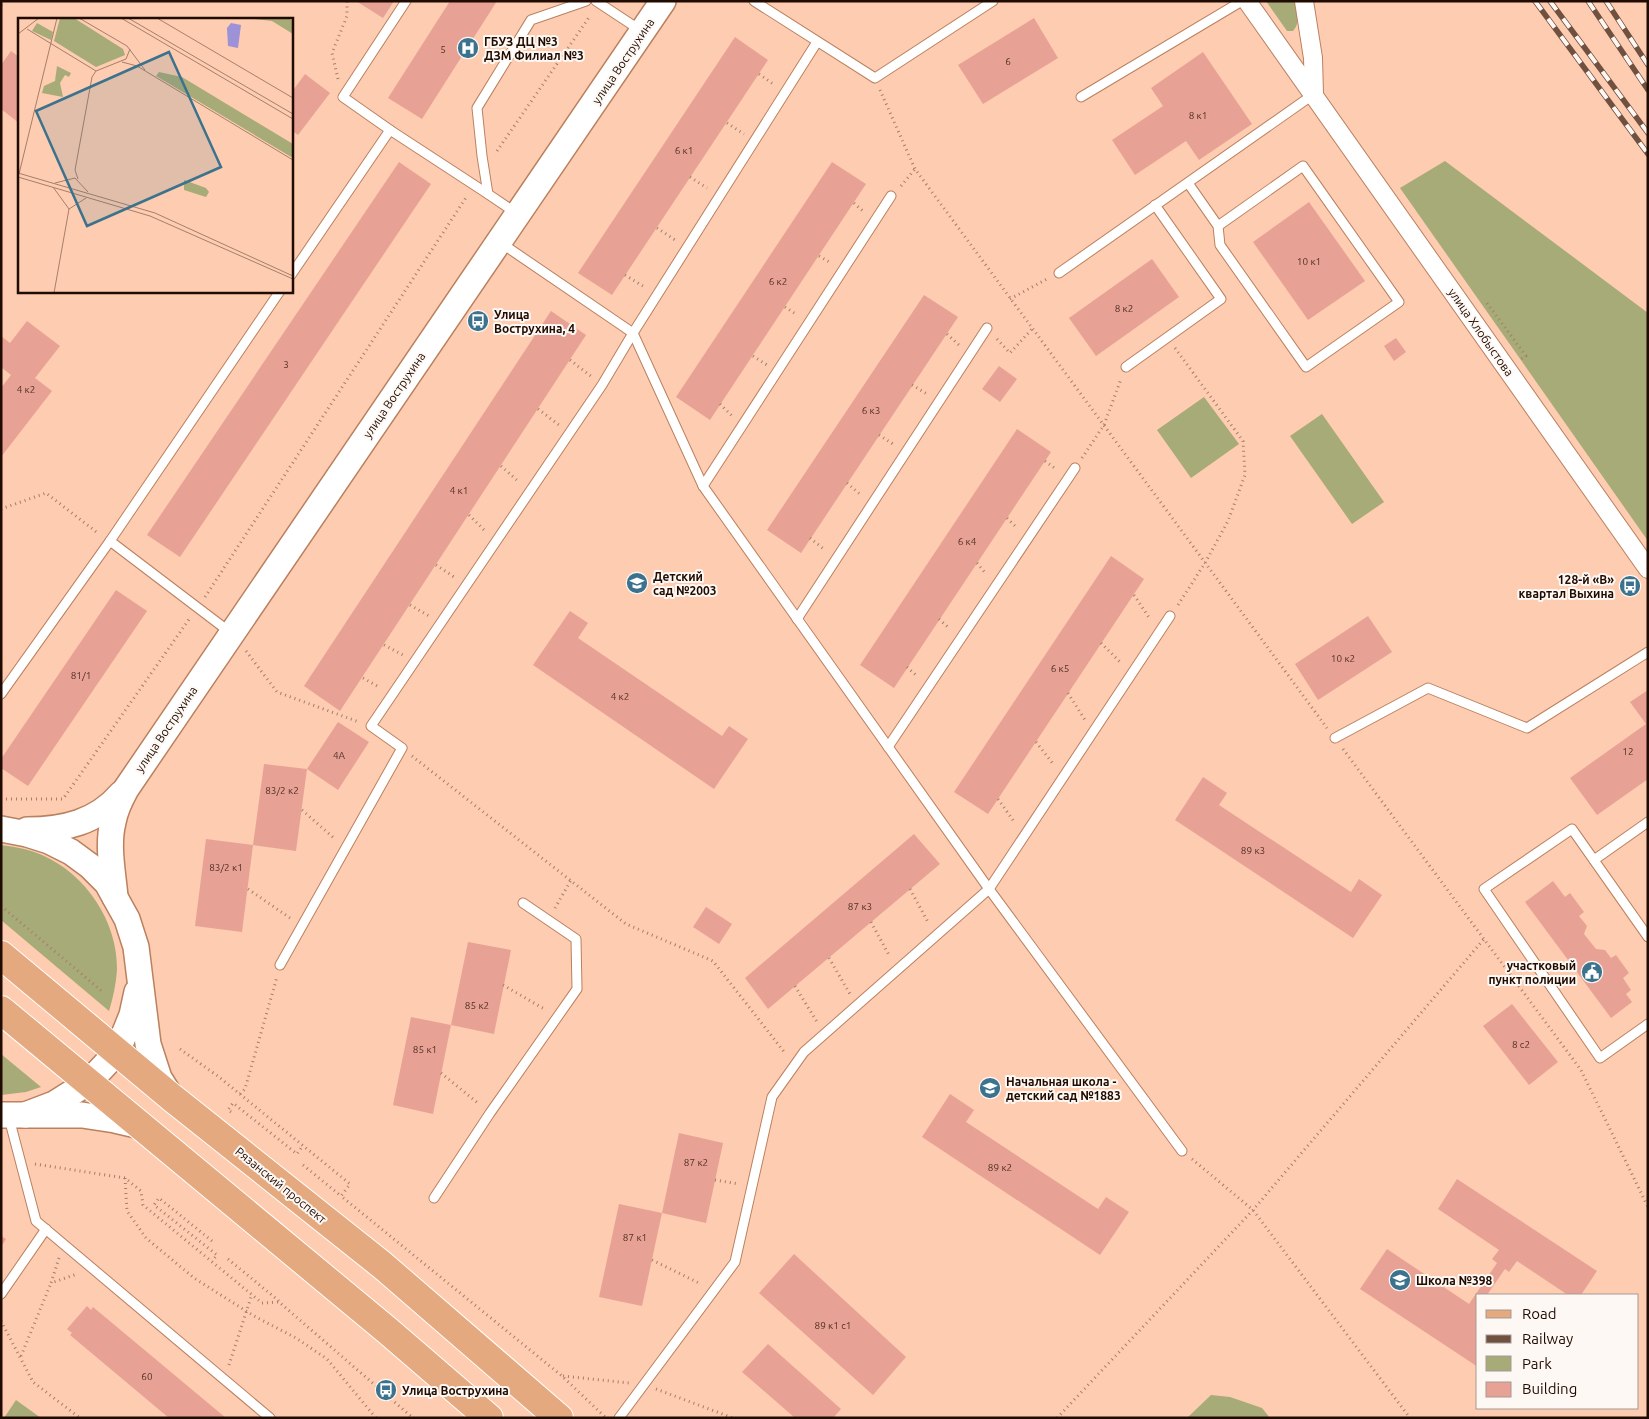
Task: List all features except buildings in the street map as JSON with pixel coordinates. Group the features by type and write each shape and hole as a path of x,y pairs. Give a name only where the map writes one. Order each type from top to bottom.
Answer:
{"main road":[{"name":"Рязанский проспект","path":"1,955 171,1097 382,1266 559,1418"},
{"path":"1,1010 489,1418"}],"street":[{"name":"улица Вострухина","path":"2,829 43,830 84,822 114,803 126,789 241,639 498,241 663,1"},
{"name":"улица Хлобыстова","path":"1247,1 1648,569"},
{"path":"1304,1 1313,58 1314,94"},
{"name":"улица Вострухина","path":"115,897 110,837 118,805 126,789"},
{"path":"2,829 50,841 71,852 90,866 107,883 127,919 136,947 148,1044 159,1078 171,1097"},
{"path":"11,1115 54,1104 89,1082 117,1052 132,1015 137,992 138,971"},
{"path":"11,1115 82,1115 141,1126"}],"lane":[{"path":"406,1 343,97 518,214"},
{"path":"488,194 477,108 531,20 586,1"},
{"path":"754,1 875,78 993,1"},
{"path":"1080,97 1242,1"},
{"path":"598,2 642,32"},
{"path":"280,965 402,748 371,726 602,384 817,42"},
{"path":"1059,273 1314,94"},
{"path":"292,274 390,130"},
{"path":"1188,183 1218,226 1220,245 1306,367 1399,302 1303,166 1218,226"},
{"path":"703,486 892,196"},
{"path":"1126,366 1221,299 1155,206"},
{"path":"498,241 633,333 703,486 989,890 1182,1151"},
{"path":"1,694 110,541 279,292"},
{"path":"797,619 986,328"},
{"path":"888,747 1075,468"},
{"path":"110,541 241,639"},
{"path":"618,1418 735,1262 772,1097 804,1052 989,890 1170,616"},
{"path":"1335,738 1428,688 1527,728 1648,652"},
{"path":"1594,860 1648,822"},
{"path":"1648,937 1572,830 1484,889 1600,1058 1648,1024"},
{"path":"434,1198 490,1112 577,989 576,939 523,903"},
{"path":"11,1115 36,1221 270,1418"},
{"path":"1,1294 46,1229"}],"path":[{"path":"1,5 4,1"},
{"path":"343,97 332,53 347,16 348,1"},
{"path":"485,168 598,2"},
{"path":"875,78 915,169 1581,1070 1648,1207"},
{"path":"892,196 915,169"},
{"path":"690,177 720,196"},
{"path":"1,798 63,800 198,608 474,184"},
{"path":"657,228 688,248"},
{"path":"1010,299 1059,273"},
{"path":"625,276 657,296"},
{"path":"1487,303 1526,356 1520,360"},
{"path":"986,328 1010,353 1032,329"},
{"path":"1167,338 1243,441 1245,475 1228,521 1205,563 1170,616"},
{"path":"570,360 602,384"},
{"path":"1075,468 1104,425 1126,366"},
{"path":"538,410 570,432"},
{"path":"501,466 529,492"},
{"path":"1,509 46,493 110,541"},
{"path":"468,515 497,541"},
{"path":"436,565 466,586"},
{"path":"1134,595 1159,632"},
{"path":"410,605 441,623"},
{"path":"241,639 246,651 277,692 371,726"},
{"path":"1101,644 1132,673"},
{"path":"384,645 415,662"},
{"path":"362,678 392,695"},
{"path":"1068,693 1092,733"},
{"path":"1036,742 1063,777"},
{"path":"402,748 626,924 713,961 795,1065"},
{"path":"998,799 1024,836"},
{"path":"302,810 345,848"},
{"path":"548,920 571,880"},
{"path":"248,889 302,926"},
{"path":"910,889 936,936"},
{"path":"1,906 104,992"},
{"path":"871,922 897,970"},
{"path":"1057,1418 1253,1210 1484,939"},
{"path":"829,958 857,1006"},
{"path":"240,1094 245,1089 280,965"},
{"path":"503,985 557,1017"},
{"path":"795,986 824,1034"},
{"path":"180,1049 219,1077 350,1184 341,1196"},
{"path":"441,1073 490,1112"},
{"path":"236,1116 228,1110 233,1103 296,1154 303,1145"},
{"path":"1182,1151 1253,1210 1410,1418"},
{"path":"21,1162 125,1178 141,1191 142,1205 212,1262 262,1302 279,1302"},
{"path":"303,1165 562,1376 606,1418"},
{"path":"125,1178 127,1211 146,1238 194,1278 246,1311 296,1338 327,1359 376,1418"},
{"path":"715,1180 752,1186"},
{"path":"212,1241 159,1198 154,1204 217,1255 212,1262"},
{"path":"20,1357 51,1283 63,1243"},
{"path":"228,1259 413,1418"},
{"path":"652,1260 713,1291"},
{"path":"51,1283 94,1269"},
{"path":"224,1379 252,1294"},
{"path":"1,1321 33,1382 80,1418"}],"green space":[{"path":"1266,1 1295,1 1298,20 1293,31 1287,31"},
{"path":"1445,161 1648,313 1648,541 1400,188"},
{"path":"1204,397 1239,444 1191,478 1157,430"},
{"path":"1322,414 1384,502 1352,524 1290,436"},
{"path":"1,845 32,851 58,863 85,887 96,902 112,934 116,952 117,975 109,1011 1,920"},
{"path":"1,1054 41,1087 26,1092 1,1095"},
{"path":"1211,1395 1230,1397 1262,1408 1270,1418 1187,1418"},
{"path":"16,1400 41,1418 4,1418"}],"railway":[{"path":"1535,1 1648,154"},
{"path":"1550,1 1648,133"},
{"path":"1588,1 1648,90"},
{"path":"1606,1 1648,65"}],"place":[{"name":"ГБУЗ ДЦ №3 ДЗМ Филиал №3","path":"468,48"},
{"name":"Улица Вострухина, 4","path":"478,321"},
{"name":"Детский сад №2003","path":"637,583"},
{"name":"128-й «В» квартал Выхина","path":"1630,586"},
{"name":"участковый пункт полиции","path":"1592,972"},
{"name":"Начальная школа - детский сад №1883","path":"990,1088"},
{"name":"Школа №398","path":"1400,1280"},
{"name":"Улица Вострухина","path":"386,1390"}]}
